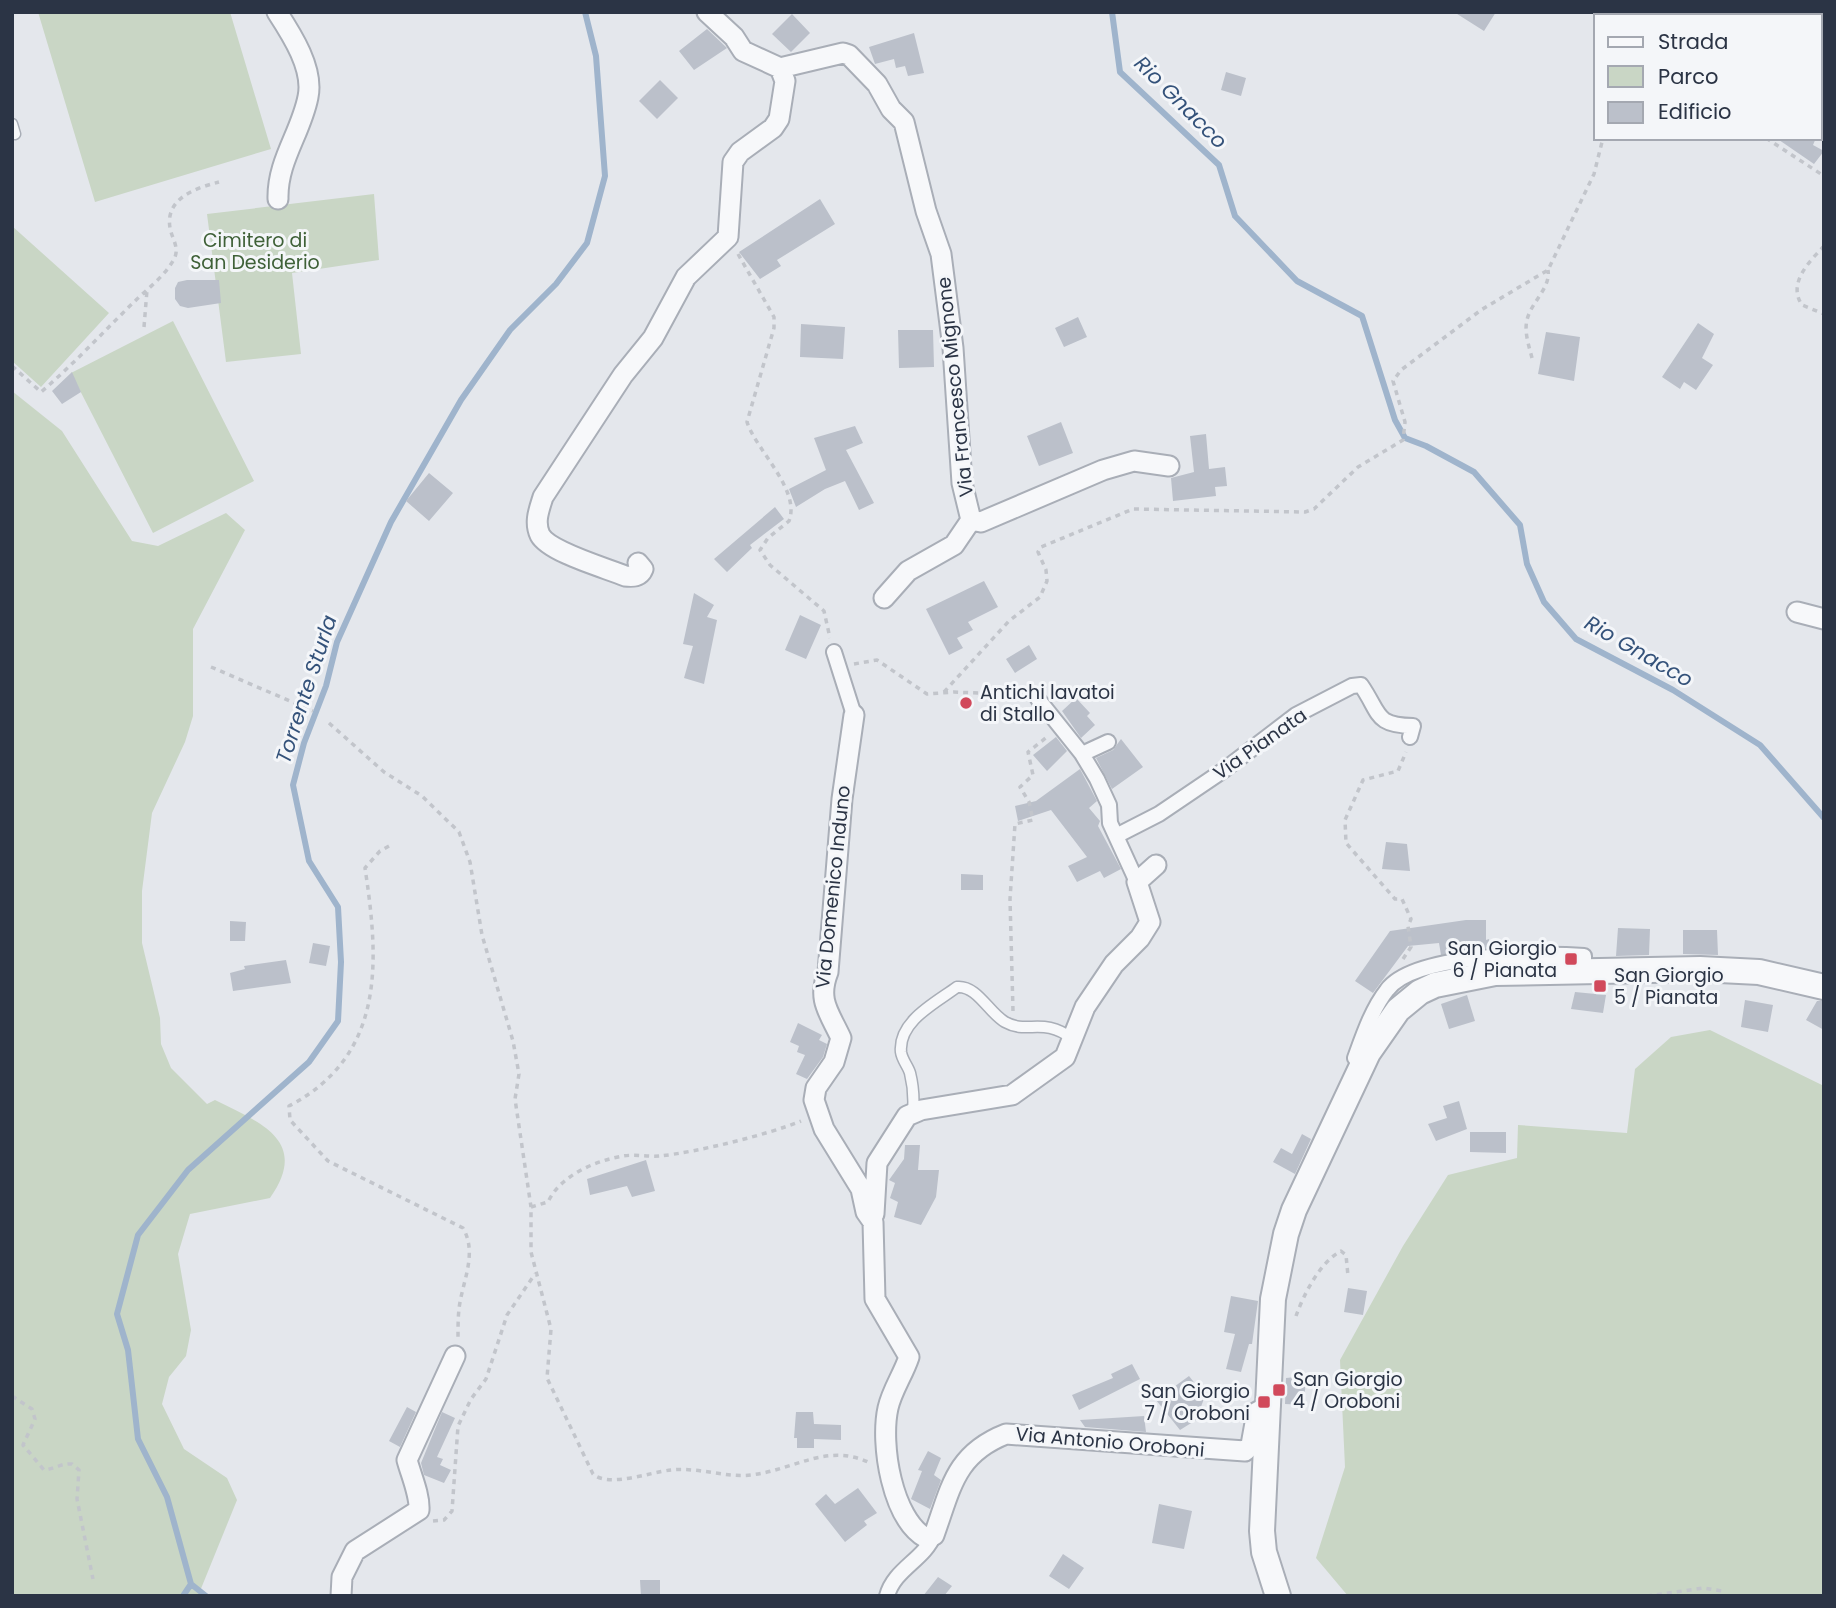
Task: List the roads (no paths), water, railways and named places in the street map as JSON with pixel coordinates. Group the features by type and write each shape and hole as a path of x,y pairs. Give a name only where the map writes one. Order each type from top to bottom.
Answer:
{"street":[{"path":"277,12 294,40 309,82 306,104 279,172 278,199"},
{"path":"638,564 643,569 641,573 625,576 549,545 538,528 539,509 543,497 623,375 653,338 686,277 728,237 733,162 740,152 776,124 785,81 780,68 743,51 734,37 707,12"},
{"name":"Via Francesco Mignone","path":"780,68 843,53 849,55 877,84 891,109 904,122 942,265 954,366 962,483 971,520 954,545 908,571 884,598"},
{"name":"Via Francesco Mignone","path":"971,520 981,522 1113,467 1134,461 1169,466"},
{"path":"1797,612 1824,619"},
{"name":"Via Domenico Induno","path":"834,652 854,715 842,799 828,972 821,989 824,1002 841,1038 834,1062 816,1088 814,1100 824,1129 861,1189 866,1212 873,1222 875,1299 909,1357 888,1404 886,1419 888,1463 895,1490 909,1522 926,1538 934,1535"},
{"name":"Via Pianata","path":"1116,836 1159,814 1224,770 1296,715 1352,686 1361,685 1383,721 1395,726 1413,726 1410,737"},
{"path":"873,1222 877,1163 907,1116 913,1112 1012,1095 1065,1057 1074,1040 1084,1007 1114,964 1140,938 1150,922 1137,882 1110,823 1109,805 1082,754 1038,699"},
{"path":"1082,754 1108,742"},
{"path":"1137,882 1156,865"},
{"path":"1335,1124 1329,1121 1363,1036 1387,988 1424,970 1507,953 1584,956 1584,971"},
{"path":"1278,1596 1264,1552 1262,1531 1273,1299 1281,1254 1294,1210 1335,1124 1380,1033 1398,1010 1420,992 1441,982 1473,975 1584,971 1759,972 1824,987"},
{"path":"341,1596 342,1577 355,1551 368,1540 413,1517 420,1506 414,1493 415,1481 407,1460 455,1356"},
{"name":"Via Antonio Oroboni","path":"934,1535 963,1462 983,1444 1006,1434 1245,1451 1251,1445 1257,1412 1270,1405"},
{"path":"887,1596 900,1573 926,1549 934,1535"}],"lane":[{"path":"913,1112 910,1074 901,1054 902,1045 910,1025 932,1003 963,986 1002,1021 1015,1025 1048,1025 1074,1040"}],"waterway":[{"name":"Torrente Sturla","path":"183,1596 191,1584 167,1497 138,1439 128,1350 117,1314 138,1235 188,1170 309,1062 338,1021 341,962 338,907 309,861 293,785 304,743 326,686 337,642 391,522 461,400 510,330 556,284 587,243 605,176 596,56 585,12"},
{"name":"Rio Gnacco","path":"1112,12 1120,72 1219,165 1235,216 1297,281 1362,316 1395,420 1405,438 1426,446 1474,472 1520,525 1527,564 1544,602 1576,639 1673,690 1760,745 1824,818"},
{"path":"191,1584 206,1596"}],"place":[{"name":"Antichi lavatoi di Stallo","path":"966,703"},
{"name":"San Giorgio 6 / Pianata","path":"1571,959"},
{"name":"San Giorgio 5 / Pianata","path":"1600,986"},
{"name":"San Giorgio 4 / Oroboni","path":"1279,1390"},
{"name":"San Giorgio 7 / Oroboni","path":"1264,1402"}],"park label":[{"name":"Cimitero di San Desiderio","path":"255,251"}]}
